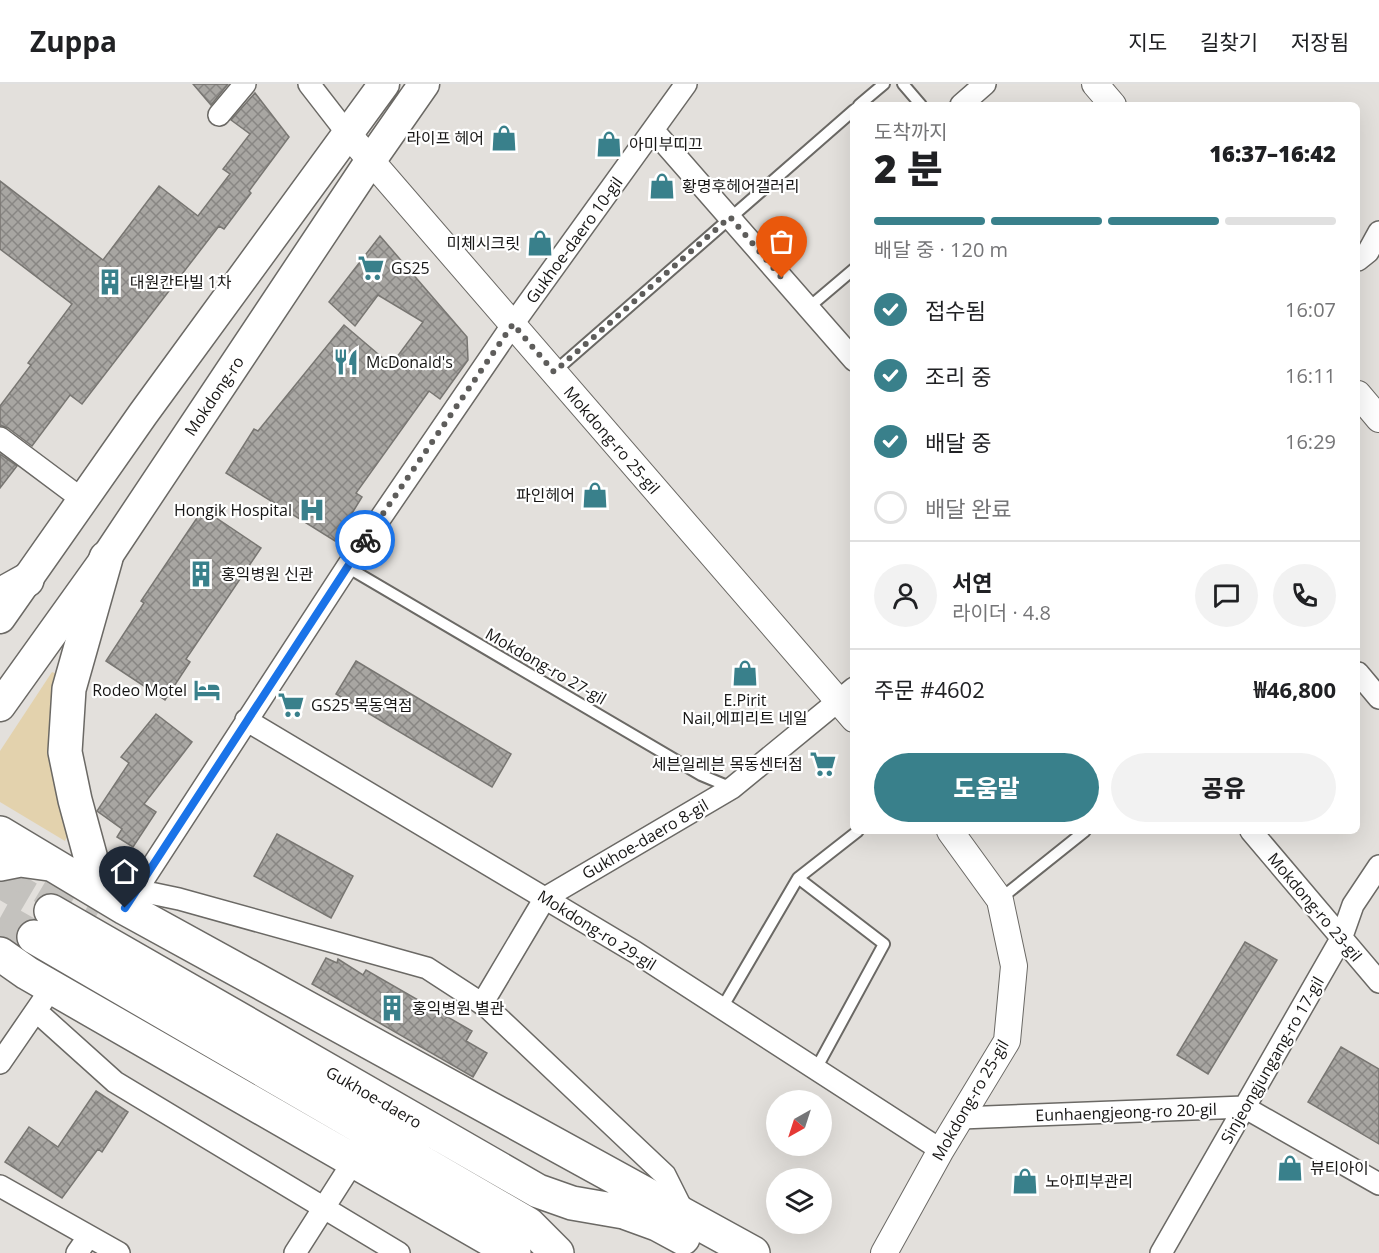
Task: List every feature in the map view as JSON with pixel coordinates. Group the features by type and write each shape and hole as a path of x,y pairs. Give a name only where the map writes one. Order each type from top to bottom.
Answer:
{"main road":[{"path":"0,618 13,587 83,500 384,84"},
{"name":"Mokdong-ro","path":"0,706 106,558 424,84"},
{"path":"106,558 69,689 65,752 75,800 120,897"},
{"path":"0,834 57,866 120,897 753,1253"},
{"path":"0,864 20,860 57,866"},
{"name":"Gukhoe-daero","path":"557,1253 528,1224 42,924 538,1191 572,1203 624,1212 657,1224 711,1253"},
{"path":"0,954 29,985 514,1253"}],"street":[{"path":"219,115 245,84"},
{"path":"309,84 347,133"},
{"name":"Gukhoe-daero 10-gil","path":"120,897 246,720 513,324 687,84"},
{"path":"964,102 985,84"},
{"path":"1095,84 1110,102"},
{"path":"653,130 850,355"},
{"name":"Mokdong-ro 25-gil","path":"347,133 554,372 848,703"},
{"path":"1368,258 1379,232"},
{"path":"1360,396 1379,419"},
{"path":"0,438 83,500"},
{"path":"1360,675 1379,698"},
{"name":"Gukhoe-daero 8-gil","path":"482,1004 545,898 732,788 848,703"},
{"name":"Mokdong-ro 29-gil","path":"246,720 545,898 722,1008 941,1150"},
{"name":"Mokdong-ro 25-gil","path":"884,1253 941,1150 1007,1041 1014,966 1000,900 952,834"},
{"name":"Mokdong-ro 23-gil","path":"1254,834 1379,982"},
{"name":"Sinjeongjungang-ro 17-gil","path":"1161,1253 1341,939 1353,904 1379,866"},
{"path":"120,897 179,899 427,968 482,1004 665,1175 685,1216"},
{"path":"0,1063 29,985 115,1082 399,1253"},
{"path":"1244,1107 1379,1184"},
{"name":"Eunhaengjeong-ro 20-gil","path":"961,1118 1244,1107"},
{"path":"295,1253 353,1162"},
{"path":"0,1186 83,1244 119,1253"}],"lane":[{"path":"863,102 884,84"},
{"path":"903,84 918,102"},
{"path":"554,372 850,113"},
{"path":"808,308 850,272"},
{"name":"Mokdong-ro 27-gil","path":"347,567 691,769 732,788"},
{"path":"722,1008 798,878 854,834"},
{"path":"1000,900 1080,834"},
{"path":"798,878 884,944 816,1069"}],"shaded area":[{"path":"52,672 60,675 71,828 65,841 0,802 0,751"}],"building":[{"path":"193,84 228,84 211,105"},
{"name":"대원칸타빌 1차","path":"255,93 289,137 224,229 219,226 82,404 70,395 32,446 8,428 0,425 0,406 31,365 28,363 72,304 0,249 0,181 103,260 159,186 198,216 230,174 223,169 250,134 231,120"},
{"path":"380,236 467,337 468,360 440,399 429,391 356,493 362,497 335,541 226,473 254,429 258,431 344,325 391,365 423,322 378,295 355,326 329,302"},
{"path":"0,454 17,466 0,488"},
{"name":"홍익병원 신관","path":"203,509 261,548 186,659 190,662 165,700 106,661 144,603 141,601"},
{"path":"356,661 511,754 492,787 336,694"},
{"path":"156,714 192,742 144,804 156,812 133,847 117,837 122,829 97,811 129,763 121,757"},
{"path":"277,834 353,876 331,918 254,876"},
{"path":"1245,942 1277,960 1208,1074 1177,1055"},
{"name":"홍익병원 별관","path":"326,958 337,963 338,959 363,975 366,970 472,1031 466,1041 487,1053 473,1077 312,984"},
{"path":"1341,1047 1379,1069 1379,1144 1308,1102"},
{"path":"96,1091 128,1112 102,1152 98,1149 62,1198 5,1162 29,1127 58,1147"}],"tunnel":[{"path":"0,862 95,918"},
{"path":"0,881 51,911"},
{"path":"0,918 34,937"},
{"path":"0,932 58,966"}],"way so far":[{"path":"365,540 513,324 554,372 730,217 782,278"}],"place":[{"name":"라이프 헤어","path":"504,138"},
{"name":"아미부띠끄","path":"609,144"},
{"name":"황명후헤어갤러리","path":"662,186"},
{"name":"미체시크릿","path":"540,243"},
{"name":"GS25","path":"371,268"},
{"name":"대원칸타빌 1차","path":"110,282"},
{"name":"McDonald's","path":"346,362"},
{"name":"파인헤어","path":"595,495"},
{"name":"Hongik Hospital","path":"312,510"},
{"name":"홍익병원 신관","path":"201,574"},
{"name":"E.Pirit Nail,에피리트 네일","path":"745,673"},
{"name":"Rodeo Motel","path":"207,690"},
{"name":"GS25 목동역점","path":"291,705"},
{"name":"세븐일레븐 목동센터점","path":"823,764"},
{"name":"홍익병원 별관","path":"392,1008"},
{"name":"뷰티아이","path":"1290,1168"},
{"name":"노아피부관리","path":"1025,1181"}],"route":[{"path":"125,908 365,540"}]}
